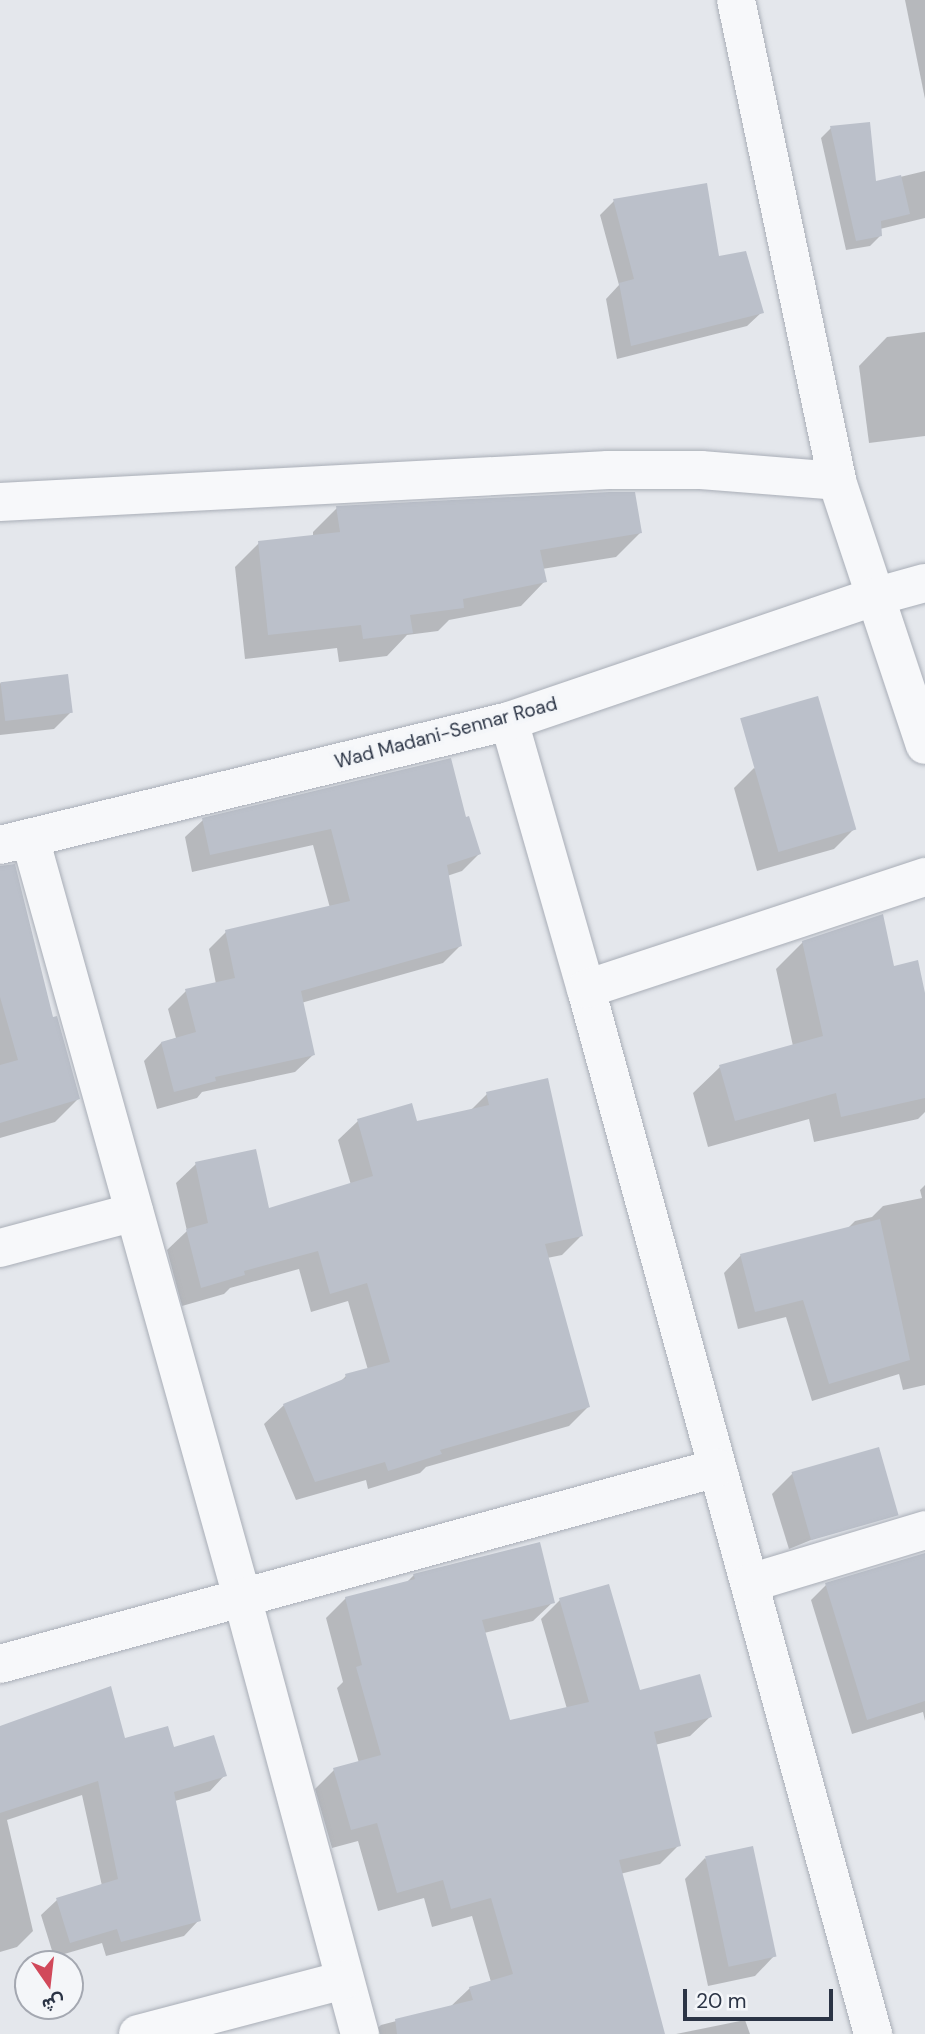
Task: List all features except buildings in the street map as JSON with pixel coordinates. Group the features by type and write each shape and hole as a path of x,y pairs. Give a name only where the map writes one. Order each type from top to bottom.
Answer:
{"street":[{"path":"736,0 837,481 925,745"},
{"path":"0,502 608,470 701,470 837,481"},
{"name":"Wad Madani-Sennar Road","path":"15,841 509,721 874,597 925,583"},
{"path":"509,721 586,989 873,2034"},
{"path":"15,841 134,1212 360,2034"},
{"path":"586,989 925,877"},
{"path":"0,1248 134,1212"},
{"path":"0,1664 717,1468"},
{"path":"750,1583 925,1530"},
{"path":"138,2034 344,1980"}]}
